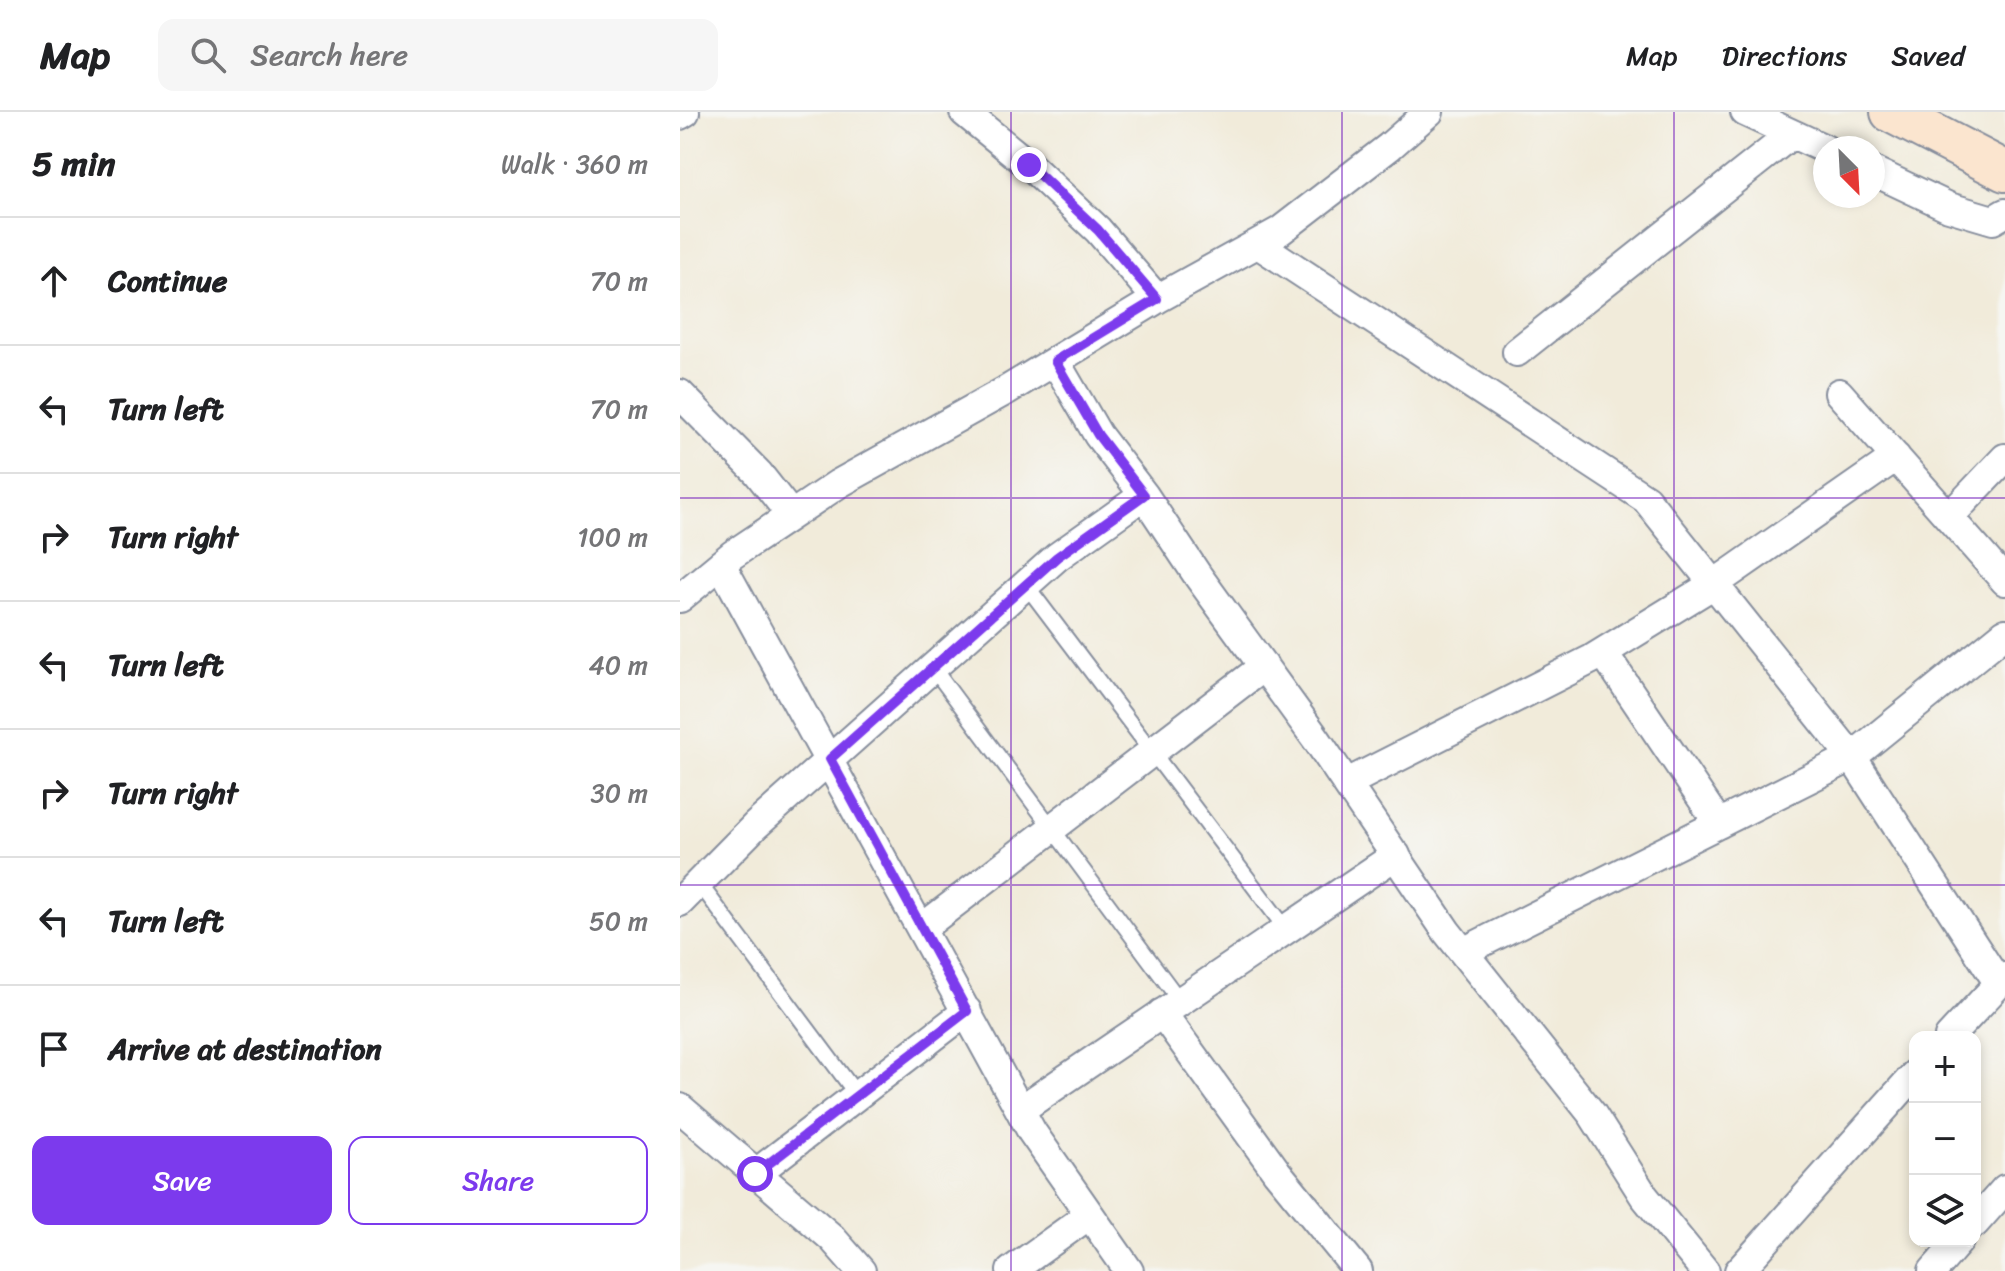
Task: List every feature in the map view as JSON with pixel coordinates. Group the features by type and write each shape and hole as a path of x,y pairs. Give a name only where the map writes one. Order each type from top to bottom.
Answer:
{"main road":[{"path":"1900,115 2005,171"}],"street":[{"path":"680,115 685,112"},
{"path":"964,112 1029,165 1098,230 1157,299"},
{"path":"680,598 721,564 791,515 882,458 1007,390 1157,299 1258,244 1304,213 1429,112"},
{"path":"1745,112 1813,144"},
{"path":"1517,352 1792,134"},
{"path":"1885,177 1949,207 1993,220 2005,213"},
{"path":"1258,244 1646,499 1852,757 2002,980 1955,1031"},
{"path":"1055,361 1098,435 1144,495 1463,952 1592,1114 1644,1196 1705,1271"},
{"path":"1839,393 2005,581"},
{"path":"680,394 758,473 791,515"},
{"path":"1347,783 1603,652 1714,584 1896,457"},
{"path":"1949,517 2005,458"},
{"path":"689,892 755,826 1057,557 1144,495"},
{"path":"721,564 1032,1132 1129,1271"},
{"path":"1463,952 1852,757 2005,633"},
{"path":"1603,652 1719,824"},
{"path":"922,928 1264,666"},
{"path":"1020,1110 1396,855"},
{"path":"1171,1007 1277,1172 1358,1271"},
{"path":"755,1174 967,1011"},
{"path":"1739,1271 1909,1081"},
{"path":"680,1108 832,1238 861,1271"},
{"path":"1981,1216 2005,1189"},
{"path":"1011,1271 1089,1215"},
{"path":"1933,1271 1954,1247"}],"lane":[{"path":"1026,585 1286,929"},
{"path":"933,668 1052,829 1171,1007"},
{"path":"689,892 857,1095"}],"route":[{"path":"755,1174 967,1011 830,759 1057,557 1144,495 1098,435 1055,361 1157,299 1098,230 1029,165"}]}
